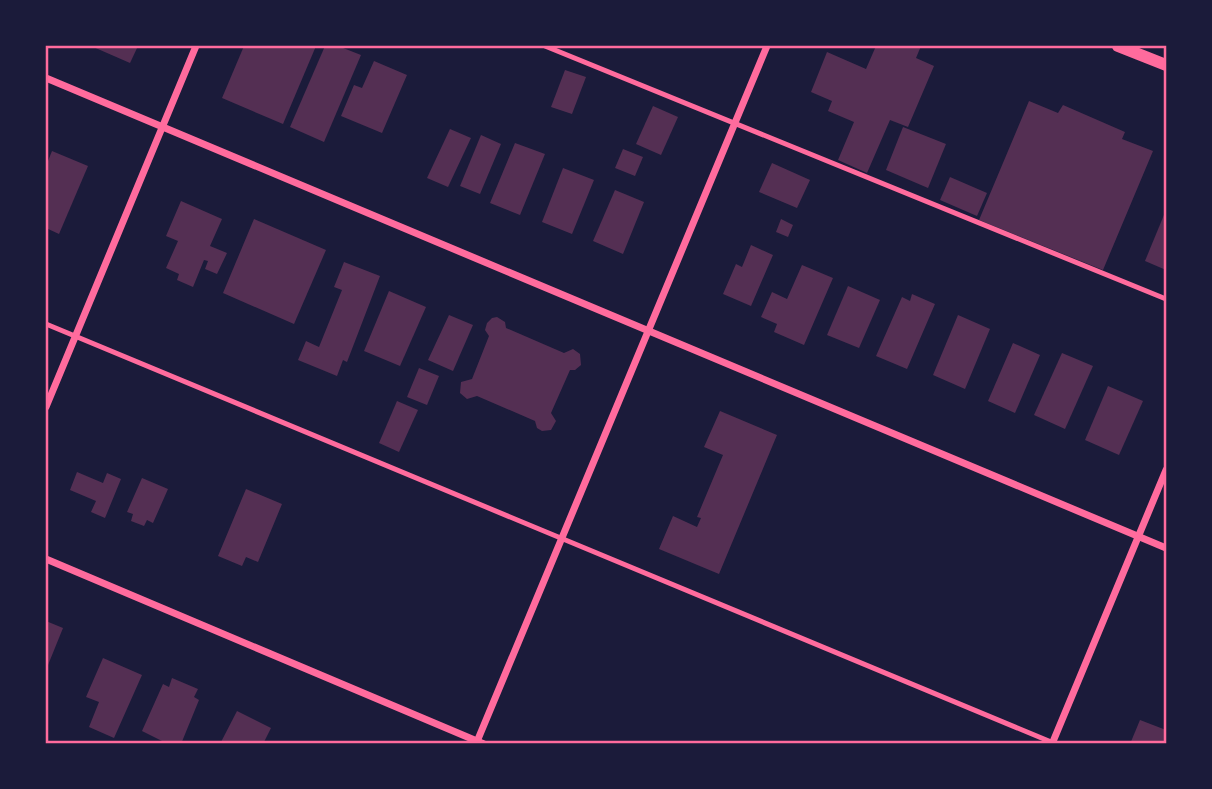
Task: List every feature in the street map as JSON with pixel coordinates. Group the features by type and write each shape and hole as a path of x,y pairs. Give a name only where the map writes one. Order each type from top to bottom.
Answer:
{"street":[{"path":"46,407 196,46"},
{"path":"46,559 479,743 561,538 767,46"},
{"path":"1118,46 1167,65"},
{"path":"46,78 1167,548"},
{"path":"1054,743 1167,470"}],"lane":[{"path":"545,46 1167,299"},
{"path":"46,324 1054,743"}],"building":[{"path":"91,46 138,46 130,63"},
{"path":"244,46 316,46 283,124 222,98"},
{"path":"325,46 338,46 361,55 324,142 290,127"},
{"path":"876,46 921,46 916,58 934,66 908,127 890,120 867,173 838,160 854,122 828,111 832,101 811,92 827,52 866,69"},
{"path":"374,61 407,75 382,133 341,116 354,85 362,88"},
{"path":"565,70 586,77 572,114 551,107"},
{"path":"1029,101 1058,113 1063,105 1125,132 1122,139 1153,151 1103,270 979,220"},
{"path":"653,106 678,117 661,155 636,144"},
{"path":"903,127 946,144 928,188 886,170"},
{"path":"450,129 471,138 448,187 427,178"},
{"path":"481,135 501,144 480,194 460,186"},
{"path":"515,143 545,154 520,215 490,203"},
{"path":"623,149 643,157 635,176 615,168"},
{"path":"52,151 88,166 59,234 46,228 46,166"},
{"path":"772,163 810,180 797,208 759,192"},
{"path":"563,168 594,180 572,234 542,222"},
{"path":"950,177 987,193 977,216 940,200"},
{"path":"615,190 644,202 623,254 593,241"},
{"path":"181,201 222,219 210,246 227,253 217,274 205,269 208,261 204,260 193,287 177,280 179,274 166,268 178,241 166,236"},
{"path":"1166,210 1166,270 1145,261"},
{"path":"254,219 326,250 294,324 223,293"},
{"path":"781,219 793,225 788,237 776,232"},
{"path":"751,245 773,255 751,306 723,294 736,264 742,267"},
{"path":"344,262 380,276 347,362 343,360 337,376 298,360 306,341 319,347 342,290 334,287"},
{"path":"802,265 833,278 804,345 774,332 777,324 761,317 772,292 787,299"},
{"path":"848,286 880,300 859,348 827,335"},
{"path":"389,291 426,307 400,366 364,351"},
{"path":"912,294 935,304 907,369 876,356 902,297 910,301"},
{"path":"449,315 473,325 453,371 428,360"},
{"path":"958,315 990,329 965,389 933,375"},
{"path":"497,317 505,322 506,328 564,353 573,349 580,354 581,365 570,370 551,413 556,421 551,430 542,431 537,428 535,421 477,396 467,399 460,393 461,382 472,379 489,336 485,330 487,323"},
{"path":"1013,343 1040,355 1015,413 988,401"},
{"path":"1062,353 1093,366 1065,429 1034,415"},
{"path":"419,368 439,376 427,405 407,397"},
{"path":"1108,386 1143,401 1119,455 1085,440"},
{"path":"397,401 418,410 399,452 379,443"},
{"path":"720,411 777,435 719,574 659,549 673,516 697,527 701,518 697,517 723,455 704,447"},
{"path":"77,472 103,483 107,473 121,479 105,518 91,512 96,501 70,490"},
{"path":"142,478 168,489 153,523 147,520 144,526 131,521 133,514 127,512"},
{"path":"246,489 282,504 258,562 246,557 242,566 218,556"},
{"path":"46,621 63,628 46,670"},
{"path":"103,658 142,675 114,738 89,727 99,702 86,697"},
{"path":"172,678 198,689 194,697 199,700 181,744 168,744 142,731 163,684 169,687"},
{"path":"237,711 271,728 263,744 220,744"},
{"path":"1140,720 1166,730 1166,744 1130,744"}]}
